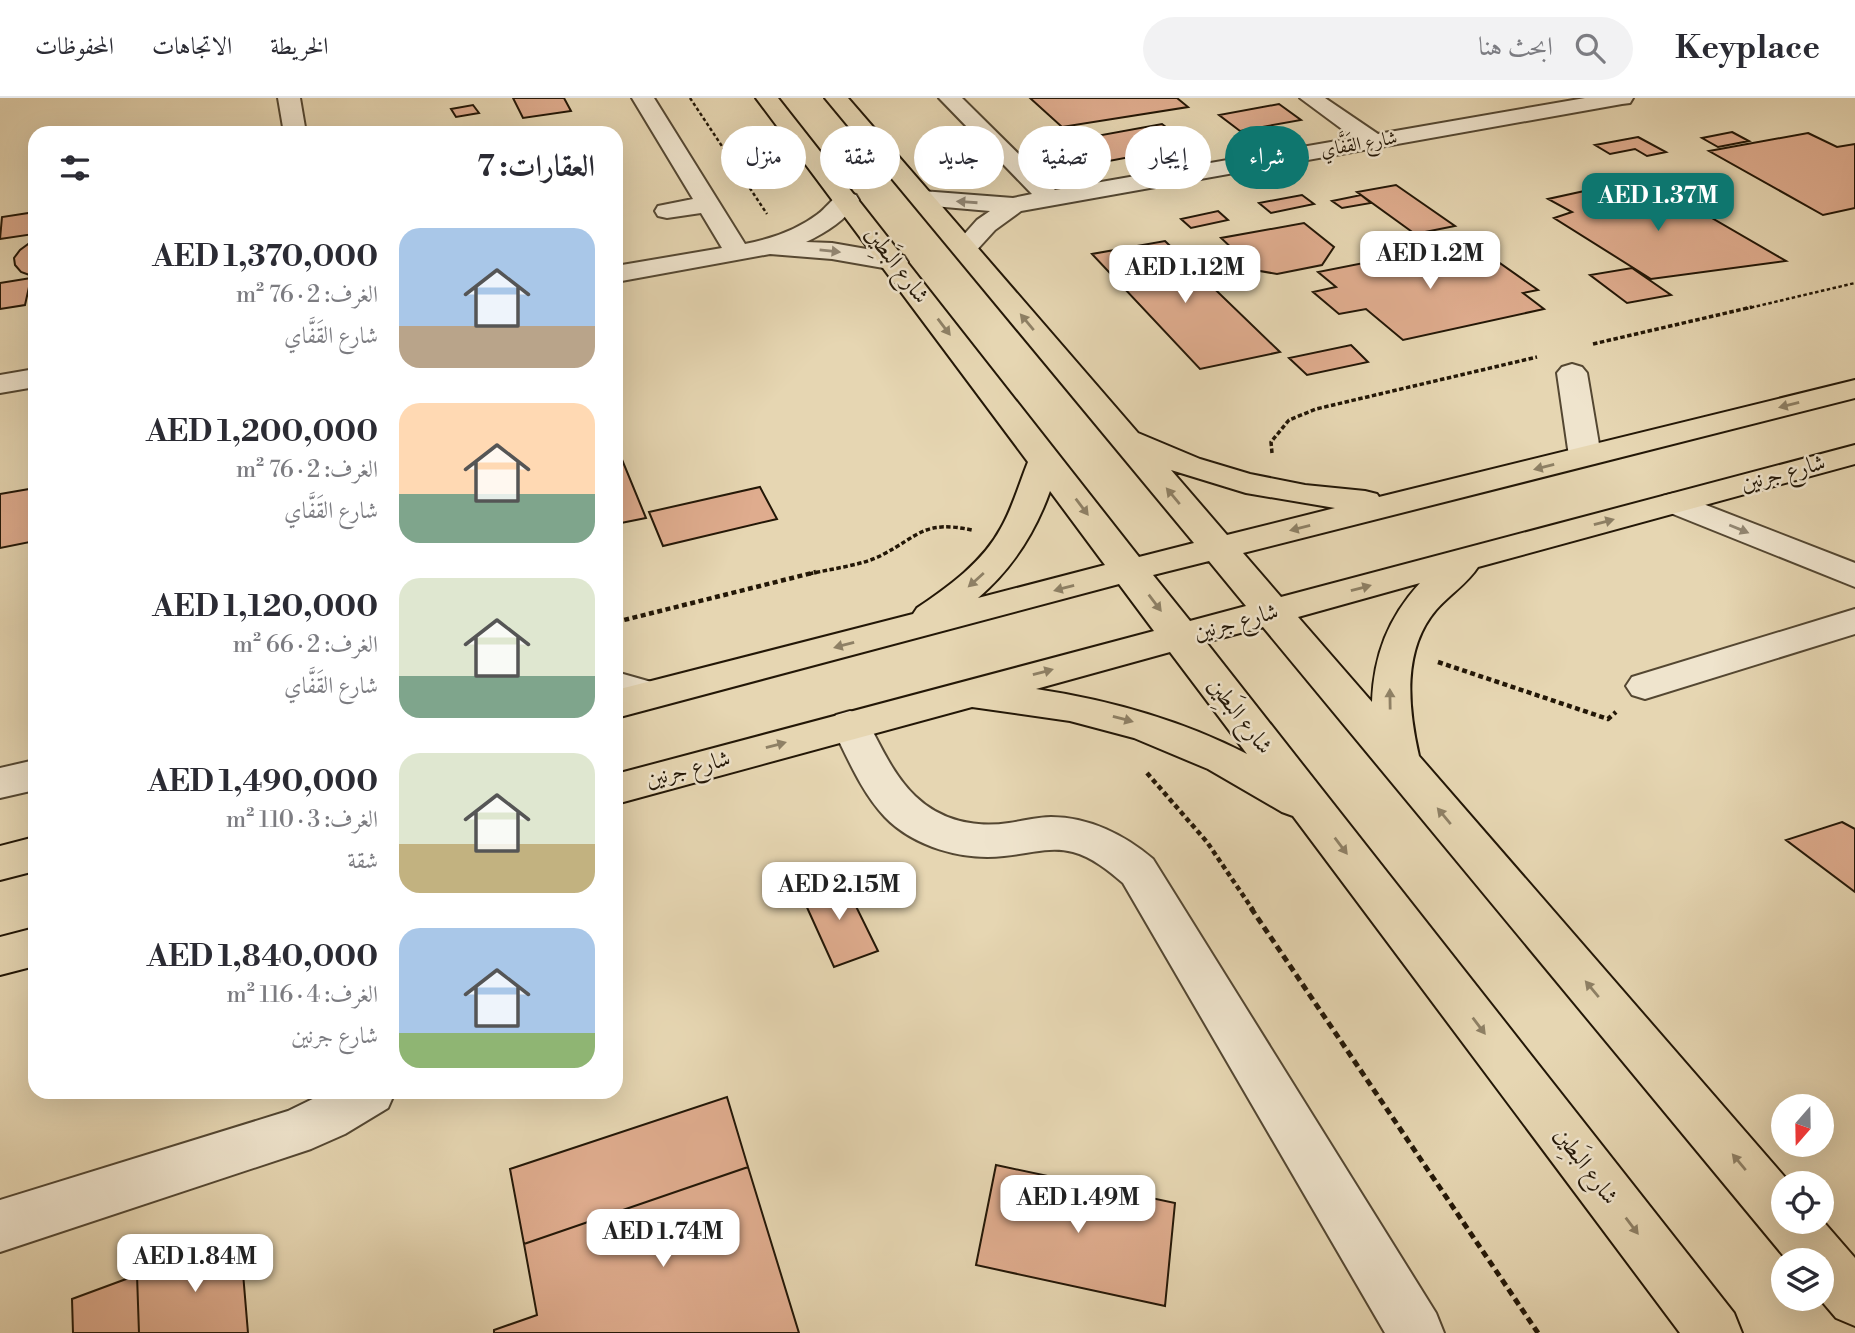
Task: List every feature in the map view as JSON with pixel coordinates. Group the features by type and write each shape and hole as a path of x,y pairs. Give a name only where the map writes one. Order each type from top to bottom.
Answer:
{"main road":[{"name":"شارع البَطِين","path":"767,98 1714,1333"},
{"path":"836,98 1771,1200"},
{"path":"627,695 912,627 1855,389"},
{"path":"1120,433 1180,463 1253,485 1326,498 1402,502"},
{"name":"شارع جرنين","path":"623,787 1855,454"},
{"path":"912,627 953,601 985,572 1010,542 1025,514 1045,458"},
{"path":"1402,766 1390,703 1391,674 1396,648 1408,622 1424,598 1445,577 1469,559"},
{"path":"959,695 1075,707 1132,722 1180,738 1225,759 1316,814"},
{"path":"0,863 28,856"},
{"path":"0,956 28,949"},
{"path":"1799,1234 1855,1299"}],"street":[{"path":"289,98 294,126"},
{"path":"643,98 738,253"},
{"path":"950,98 1050,199"},
{"path":"1311,98 1374,142"},
{"name":"شارع القَفَّاي","path":"922,198 1013,205 1622,98"},
{"path":"623,273 775,245 824,223 847,200"},
{"path":"667,211 708,204"},
{"name":"شارع القَفَّاي","path":"965,248 986,225 1013,205"},
{"path":"775,245 895,262"},
{"path":"1572,373 1585,456"},
{"path":"0,384 28,379"},
{"path":"1675,503 1855,576"},
{"path":"1645,686 1855,621"},
{"path":"850,725 899,806 914,819 934,830 957,838 981,841 1052,833 1077,836 1100,844 1121,856 1138,871 1416,1333"},
{"path":"0,783 28,777"},
{"path":"0,1226 293,1133 328,1118 359,1099"}],"path":[{"path":"690,98 775,245"},
{"path":"623,620 881,556 915,531 955,526 981,532"},
{"path":"1396,648 1608,719 1645,686"},
{"path":"1132,722 1134,749 1146,772 1207,842 1538,1333"}],"building":[{"path":"513,98 564,98 571,111 523,118"},
{"path":"1030,98 1177,98 1188,107 1068,126 1061,126"},
{"path":"1279,104 1301,120 1268,126 1233,126 1219,115"},
{"path":"473,105 479,113 456,117 451,109"},
{"path":"1125,131 1125,158 1111,161 1111,133"},
{"path":"1732,132 1749,141 1718,147 1702,138"},
{"path":"1808,133 1837,147 1855,144 1855,208 1823,215 1709,151"},
{"path":"1638,137 1666,152 1647,156 1635,149 1610,154 1595,145"},
{"path":"1616,184 1636,199 1667,192 1786,261 1651,279 1554,218 1572,212 1548,199"},
{"path":"1396,185 1455,226 1415,234 1357,192"},
{"path":"1302,195 1314,204 1271,213 1259,203"},
{"path":"1361,195 1371,203 1342,208 1332,201"},
{"path":"1218,211 1228,220 1191,228 1181,219"},
{"path":"28,213 28,235 0,239 2,217"},
{"path":"1304,223 1334,247 1322,265 1277,274 1237,267 1223,257 1237,253 1221,238"},
{"path":"1165,241 1280,352 1200,369 1092,254"},
{"path":"1470,242 1538,290 1523,293 1544,309 1403,340 1366,309 1339,314 1313,292 1336,287 1318,272"},
{"path":"28,244 28,274 21,272 15,265 14,258"},
{"path":"1632,268 1671,295 1627,303 1590,275"},
{"path":"28,278 25,305 0,309 0,283"},
{"path":"1351,345 1368,362 1307,375 1289,358"},
{"path":"623,462 646,518 623,523"},
{"path":"760,487 777,519 663,546 649,512"},
{"path":"28,489 28,542 0,548 0,494"},
{"path":"1842,822 1855,829 1855,892 1786,840"},
{"path":"842,878 878,951 834,967 800,892"},
{"path":"727,1097 748,1167 524,1244 510,1169"},
{"path":"996,1165 1175,1203 1165,1306 976,1265"},
{"path":"748,1167 799,1333 494,1333 494,1330 537,1315 524,1244"},
{"path":"240,1237 248,1333 139,1333 137,1275"},
{"path":"137,1275 139,1333 73,1333 72,1299"}]}
